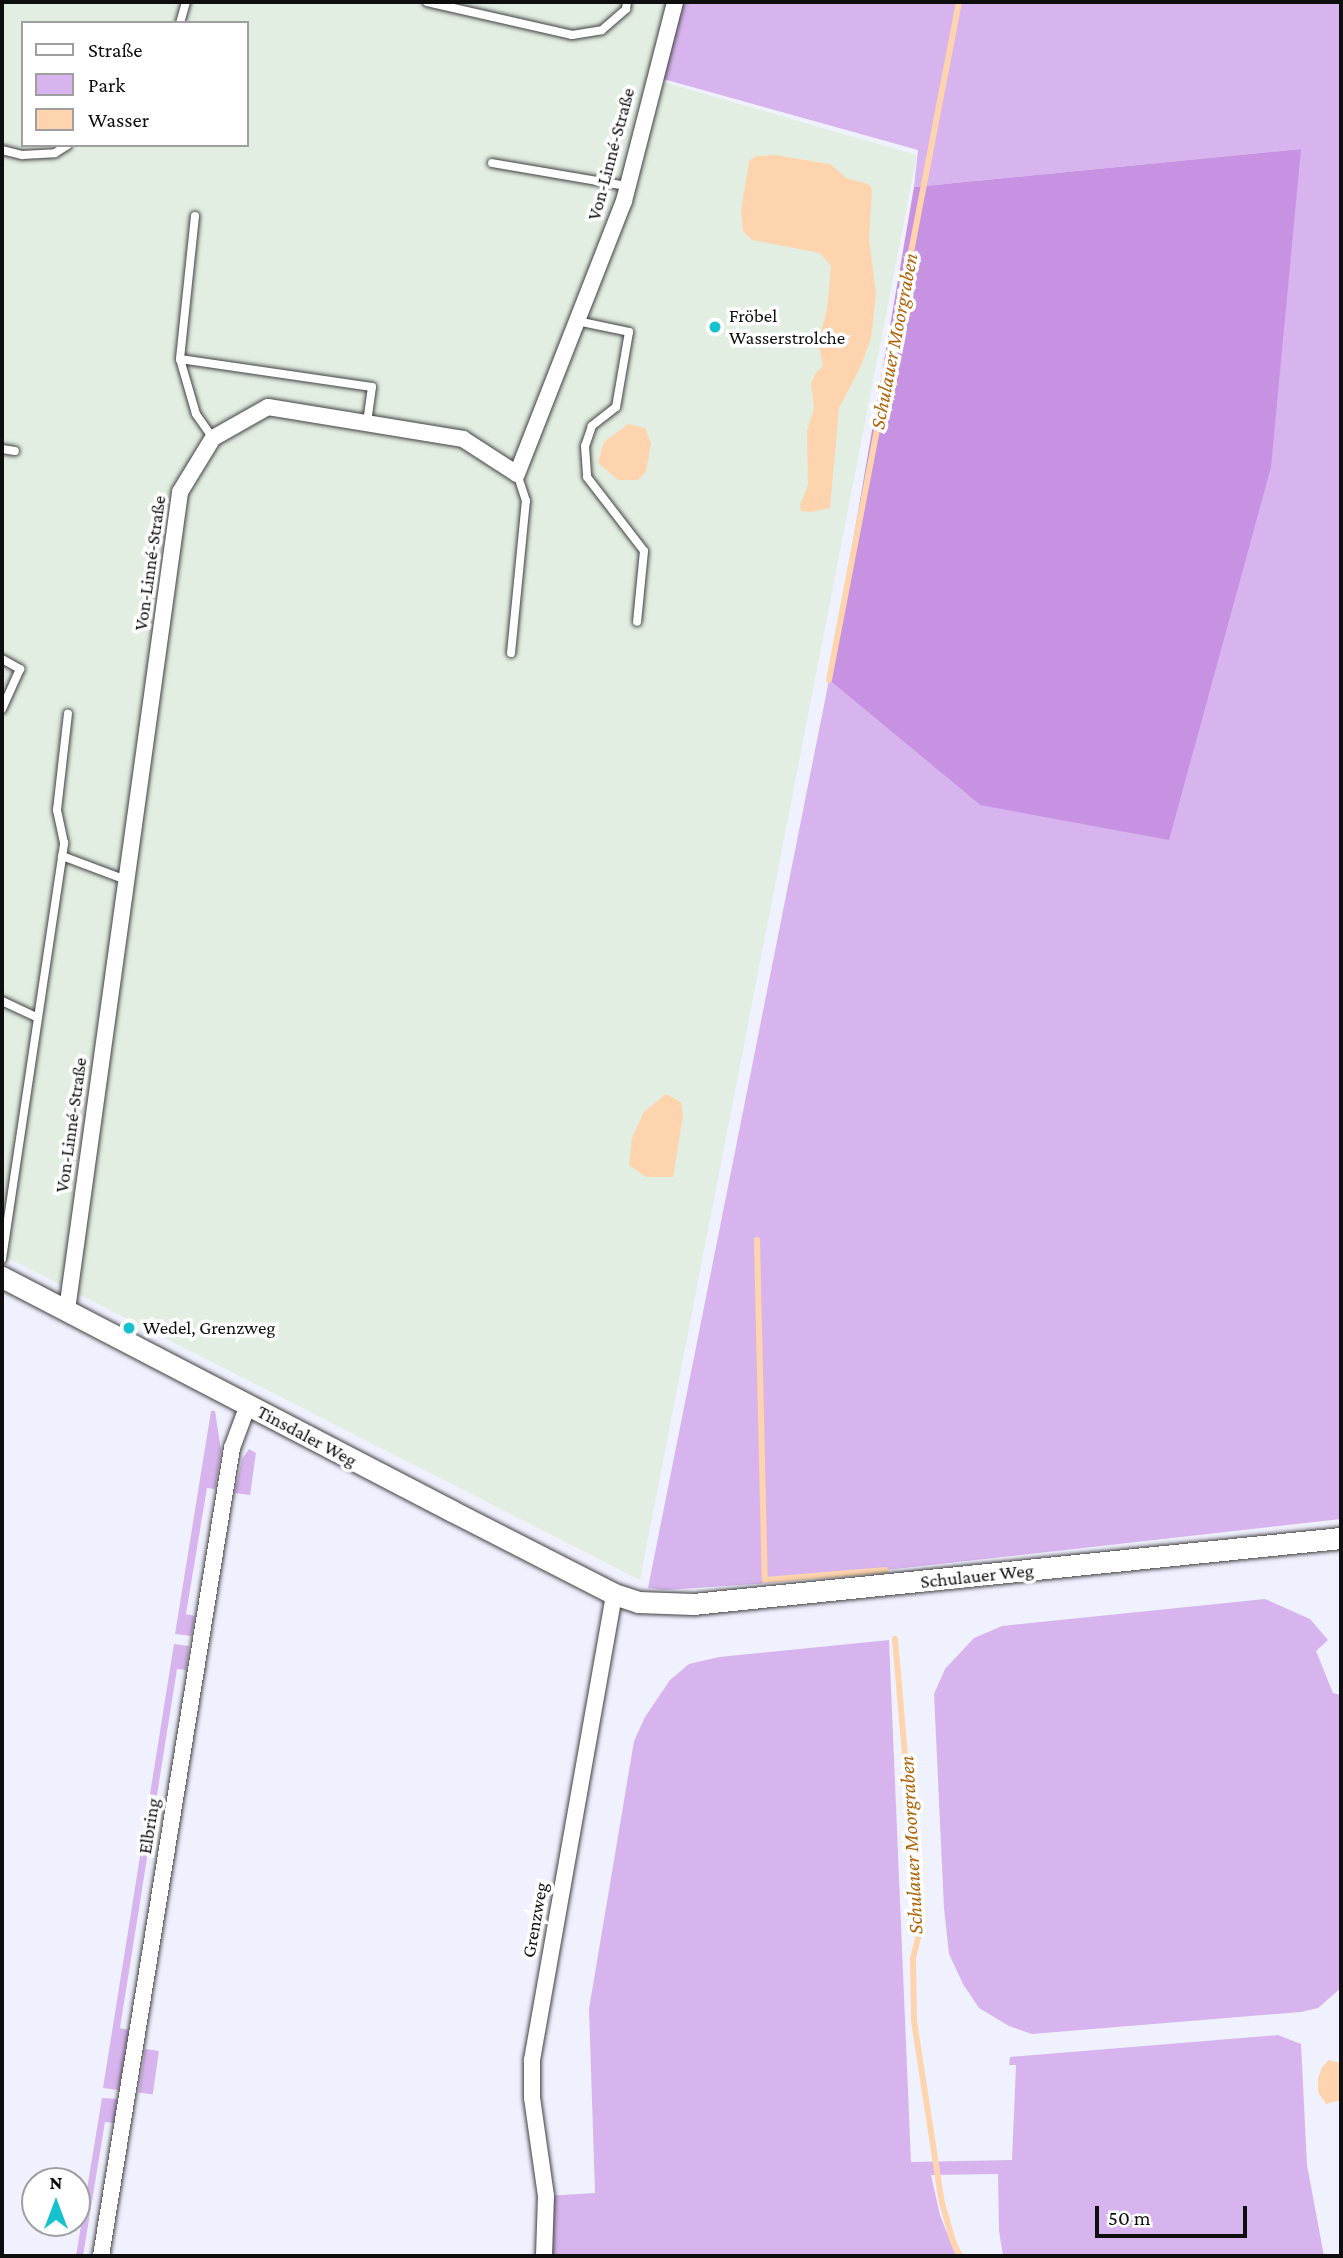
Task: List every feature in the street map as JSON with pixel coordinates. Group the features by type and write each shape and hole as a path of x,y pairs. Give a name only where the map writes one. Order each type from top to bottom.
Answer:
{"street":[{"name":"Von-Linné-Straße","path":"67,1310 180,492 213,438 268,407 463,439 517,474 628,186 674,2"},
{"name":"Tinsdaler Weg","path":"2,1277 614,1594"},
{"name":"Elbring","path":"101,2256 232,1448 248,1405"},
{"name":"Schulauer Weg","path":"614,1594 638,1602 693,1604 1341,1538"},
{"name":"Grenzweg","path":"544,2256 546,2196 532,2098 532,2060 614,1594"}],"lane":[{"path":"181,21 186,2"},
{"path":"427,2 572,35 602,30 626,9 627,2"},
{"path":"2,150 22,155 55,153 65,147"},
{"path":"492,163 628,186"},
{"path":"195,216 180,359 196,414 213,438"},
{"path":"577,321 629,332 616,407 592,426 585,446 587,477 644,551 636,622"},
{"path":"180,359 372,387 367,423"},
{"path":"2,449 15,452"},
{"path":"511,653 526,501 517,474"},
{"path":"2,659 20,669 2,709"},
{"path":"2,1259 64,843 57,810 68,714"},
{"path":"62,856 126,880"},
{"path":"2,1001 36,1017"}],"shaded area":[{"path":"2,2 677,2 656,80 917,155 640,1580 2,1255"},
{"path":"1301,149 1271,467 1169,840 980,805 829,680 914,187"}],"green space":[{"path":"676,2 1341,2 1341,1519 770,1583 665,1590 648,1588 829,680 980,805 1301,149 914,187 918,150 656,77"},
{"path":"211,1411 215,1411 221,1450 215,1489 207,1488 186,1614 195,1616 191,1636 175,1634"},
{"path":"249,1449 256,1453 250,1495 235,1493 242,1459"},
{"path":"1265,1599 1310,1619 1328,1640 1316,1651 1333,1693 1341,1695 1341,1988 1318,2008 1301,2012 1032,2034 1009,2026 979,2008 963,1984 949,1954 944,1908 934,1694 945,1669 974,1638 1002,1626"},
{"path":"889,1640 911,2162 1012,2160 1016,2065 1009,2065 1010,2057 1278,2035 1301,2044 1307,2165 1324,2256 1003,2256 999,2231 998,2174 931,2175 940,2215 956,2256 544,2256 546,2196 595,2193 589,2009 634,1741 645,1717 670,1680 689,1664 719,1657"},
{"path":"174,1644 189,1646 186,1670 177,1669 120,2028 129,2030 119,2090 103,2088"},
{"path":"145,2049 159,2051 153,2095 139,2093"},
{"path":"102,2098 117,2099 114,2123 105,2122 91,2207 91,2167"},
{"path":"79,2237 86,2237 83,2256 76,2256"}],"water":[{"path":"775,155 830,164 846,178 868,184 872,189 869,239 876,294 871,338 861,366 839,408 830,508 811,512 801,511 800,505 808,485 807,431 814,408 811,384 815,374 823,366 818,342 827,310 831,266 820,253 752,240 743,231 741,211 749,161 756,156"},
{"path":"628,424 645,428 651,443 646,472 638,480 618,480 598,463 604,442"},
{"path":"666,1094 681,1102 683,1116 673,1177 646,1177 629,1165 632,1138 644,1112"},
{"path":"1329,2060 1341,2063 1341,2100 1326,2104 1318,2092 1318,2078 1322,2067"}],"waterway":[{"name":"Schulauer Moorgraben","path":"829,680 959,2"},
{"name":"Schulauer Moorgraben","path":"757,1240 765,1580 886,1570"},
{"name":"Schulauer Moorgraben","path":"895,1639 920,1930 913,1959 914,2021 942,2203 952,2239 960,2256"}],"place":[{"name":"Fröbel Wasserstrolche","path":"715,327"},
{"name":"Wedel, Grenzweg","path":"129,1328"}]}
